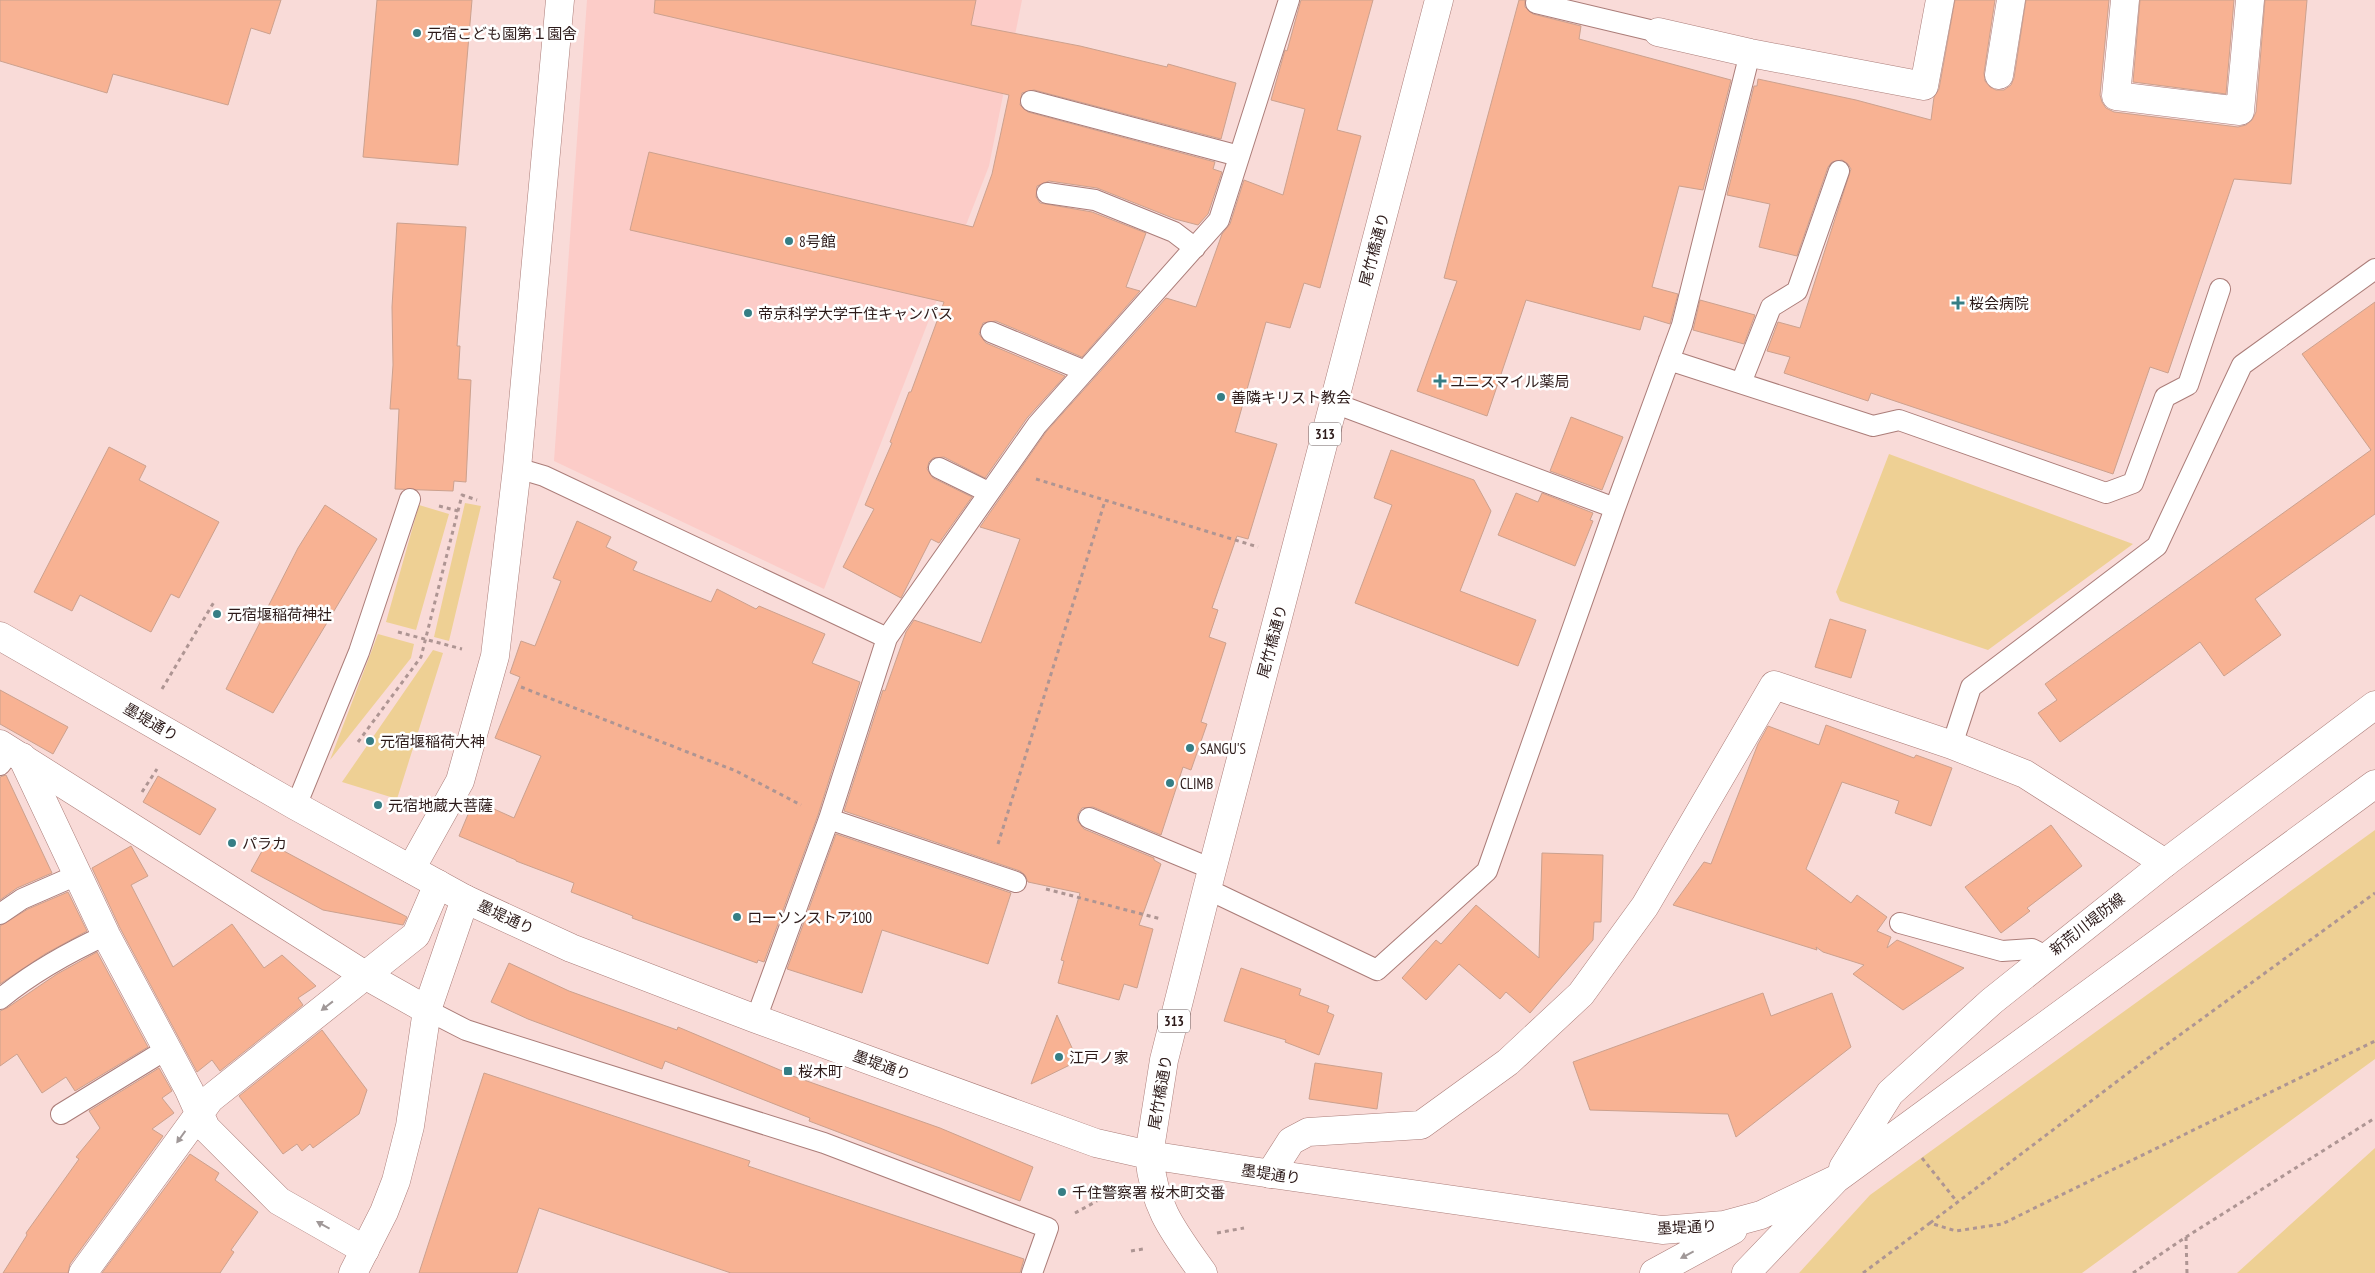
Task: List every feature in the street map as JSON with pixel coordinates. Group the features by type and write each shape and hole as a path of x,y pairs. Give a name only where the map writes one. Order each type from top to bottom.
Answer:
{"main road":[{"path":"411,869 460,781 490,675 517,468 560,0"},
{"name":"尾竹橋通り","path":"1203,1273 1175,1234 1160,1206 1151,1182 1149,1155 1164,1060 1439,0"},
{"path":"1658,32 1750,53 1924,86 1940,0"},
{"path":"1999,75 2011,0"},
{"path":"2125,0 2116,96 2240,111 2250,0"},
{"name":"墨堤通り","path":"0,636 296,806 465,899 571,948 756,1019 1096,1143 1149,1155 1270,1174 1662,1230 1724,1225 1761,1215 1836,1179"},
{"path":"1270,1174 1291,1141 1308,1132 1421,1125 1508,1062 1581,994 1645,906 1774,684 1952,745 2025,774 2165,864"},
{"name":"新荒川堤防線","path":"1836,1179 1890,1093 1992,1001 2046,956 2165,864 2375,705"},
{"path":"8,754 77,875 106,935 200,1112 206,1128 279,1201 359,1261 384,1212 396,1181 410,1126 427,1010 465,899"},
{"path":"8,754 365,975 427,1010"},
{"name":"新荒川堤防線","path":"1746,1273 1836,1179 2375,784"},
{"path":"83,1273 210,1099 416,935 438,884"},
{"path":"1654,1273 1761,1215"}],"lane":[{"path":"756,1019 829,819 887,638 1037,425 1219,220 1289,0"},
{"path":"1536,3 1658,32"},
{"path":"1089,818 1210,879 1377,970 1487,872 1615,508 1682,325 1750,53"},
{"path":"1031,101 1239,156"},
{"path":"1741,383 1771,307 1797,291 1839,171"},
{"path":"1047,193 1094,200 1174,232 1196,248"},
{"path":"1952,745 1970,687 2157,546 2242,365 2375,270"},
{"path":"1669,360 1873,426 1900,420 2106,493 2133,483 2165,397 2188,385 2220,288"},
{"path":"991,332 1085,371"},
{"path":"1334,403 1615,508"},
{"path":"517,468 544,476 887,638"},
{"path":"940,468 988,492"},
{"path":"296,806 359,652 410,499"},
{"path":"829,819 1016,882"},
{"path":"0,914 22,900 77,875"},
{"path":"1900,923 2002,951 2032,949 2046,956"},
{"path":"0,999 28,976 70,951 106,935"},
{"path":"427,1010 466,1030 824,1143 1048,1228 1032,1273"},
{"path":"61,1114 167,1049"}],"path":[{"path":"1005,469 1258,547"},
{"path":"356,745 421,657 462,495 478,500"},
{"path":"989,872 1105,501"},
{"path":"162,690 214,602"},
{"path":"490,675 736,771 829,819"},
{"path":"1016,882 1161,919"},
{"path":"1864,1273 2144,1061 2375,893"},
{"path":"1930,1223 1956,1230 2002,1224 2375,1041"},
{"path":"2133,1273 2186,1237 2375,1118"},
{"path":"1918,1154 1958,1203"},
{"path":"1086,1207 1097,1200"},
{"path":"2186,1237 2187,1273"}],"shaded area":[{"name":"帝京科学大学千住キャンパス","path":"587,0 1022,0 989,166 824,589 554,461"},
{"path":"1889,454 2133,544 1988,650 1840,601 1836,592"},
{"path":"465,503 481,506 449,641 434,637"},
{"path":"419,505 449,514 416,630 386,622"},
{"path":"378,634 414,644 411,658 330,760"},
{"path":"433,650 443,653 397,799 342,782"},
{"path":"2375,830 2375,1059 2082,1273 1799,1273 1870,1195"},
{"path":"2375,1148 2375,1273 2237,1273"}],"building":[{"path":"0,0 281,0 270,34 251,28 228,105 113,74 107,93 0,61"},
{"path":"377,0 472,0 458,165 363,157"},
{"path":"655,0 976,0 971,25 1080,46 1167,67 1168,64 1236,83 1221,139 1034,90 1022,93 1020,105 1028,112 1215,162 1213,169 1222,172 1208,214 1198,225 1175,219 1097,188 1049,181 1037,186 1036,197 1040,203 1092,212 1146,233 1126,287 1140,291 1082,357 996,321 983,323 979,334 986,343 1065,376 1027,418 985,478 944,457 933,458 929,462 927,469 933,478 972,497 939,543 931,539 901,598 843,567 874,509 865,505 892,443 890,442 909,392 911,392 944,302 630,230 649,152 973,227 992,174 1009,95 654,13"},
{"path":"1301,0 1373,0 1337,130 1361,136 1320,288 1304,283 1290,328 1266,322 1235,432 1277,444 1248,539 1237,536 1212,608 1218,610 1209,637 1226,643 1201,722 1207,724 1191,770 1183,767 1161,835 1093,807 1082,808 1078,814 1077,820 1084,829 1154,858 1154,860 1161,864 1139,925 1153,929 1137,988 1124,984 1119,1000 1058,983 1064,961 1061,960 1080,893 1028,882 1025,875 1020,871 844,811 883,690 885,691 906,632 914,620 981,643 1020,539 980,527 1046,432 1166,298 1196,307 1222,234 1230,224 1244,180 1283,195 1305,109 1271,100"},
{"path":"1519,0 1525,0 1525,7 1533,14 1581,26 1579,39 1731,80 1703,190 1679,186 1652,287 1678,294 1670,324 1644,316 1640,330 1526,300 1487,416 1417,391 1457,281 1444,278"},
{"path":"1955,0 1995,0 1984,73 1985,81 1996,90 2004,90 2011,85 2014,78 2026,0 2109,0 2100,95 2106,108 2114,112 2238,127 2246,125 2252,120 2256,112 2265,0 2307,0 2291,184 2234,179 2168,373 2150,367 2113,474 1871,393 1868,401 1784,373 1790,357 1767,351 1778,322 1800,328 1851,169 1842,160 1832,162 1828,167 1797,256 1759,247 1770,204 1727,195 1754,86 1757,86 1758,79 1856,100 1931,120 1934,97 1939,89"},
{"path":"2140,0 2234,0 2226,94 2133,82"},
{"path":"397,223 466,227 457,346 460,346 458,379 471,380 466,482 454,481 453,491 395,489 399,409 390,409 393,365 392,307"},
{"path":"1700,300 1755,315 1744,344 1693,330"},
{"path":"2375,302 2375,514 2255,599 2281,635 2224,676 2200,642 2060,742 2038,713 2057,700 2045,684 2371,450 2302,354"},
{"path":"1571,417 1623,437 1602,490 1550,471"},
{"path":"109,447 146,466 139,480 219,522 179,598 171,594 151,632 80,595 72,611 34,592"},
{"path":"1391,450 1474,480 1491,511 1460,591 1536,620 1518,666 1355,603 1392,505 1374,498"},
{"path":"1516,493 1538,502 1542,493 1593,513 1590,520 1593,521 1575,566 1498,535"},
{"path":"325,505 377,539 273,713 226,689 298,548"},
{"path":"577,521 611,537 606,547 637,562 633,570 711,602 717,589 756,609 759,606 825,634 812,663 860,682 818,815 764,962 758,960 757,963 632,918 633,916 571,892 574,883 516,861 459,836 474,800 514,818 541,756 495,738 520,677 510,673 521,641 535,646 561,581 553,578"},
{"path":"1830,619 1866,630 1851,678 1815,667"},
{"path":"0,690 68,727 53,754 0,724"},
{"path":"1826,725 1914,758 1916,755 1952,768 1931,826 1895,813 1899,801 1842,782 1806,869 1851,903 1857,895 1887,917 1877,931 1891,937 1887,948 1897,940 1964,968 1903,1010 1853,974 1864,965 1823,952 1816,947 1817,950 1673,905 1704,862 1711,864 1758,744 1768,726 1819,745"},
{"path":"6,775 52,873 17,888 0,900 0,777"},
{"path":"158,776 216,809 200,835 143,802"},
{"path":"2051,825 2082,866 2027,908 2030,911 2001,933 1965,887"},
{"path":"836,834 1011,893 988,964 882,930 862,993 787,969"},
{"path":"267,842 407,917 403,925 323,910 251,871"},
{"path":"131,846 148,876 131,885 173,967 232,924 264,968 282,955 316,986 298,998 303,1005 220,1071 212,1060 197,1072 120,928 92,868"},
{"path":"1542,853 1603,855 1601,922 1594,922 1593,940 1530,1013 1506,992 1500,999 1459,964 1426,1000 1402,978 1436,940 1441,944 1476,905 1539,958"},
{"path":"68,892 87,931 45,954 0,984 0,926 28,909"},
{"path":"97,952 148,1047 75,1091 66,1077 42,1093 17,1054 0,1066 0,1011 57,974"},
{"path":"509,963 569,991 677,1030 678,1027 787,1074 940,1128 1033,1167 1020,1201 809,1121 810,1118 665,1061 662,1069 528,1019 491,1002"},
{"path":"1241,968 1301,989 1299,995 1329,1006 1327,1012 1334,1015 1319,1055 1285,1042 1286,1040 1224,1021"},
{"path":"1763,993 1771,1016 1832,993 1851,1047 1736,1137 1728,1114 1590,1110 1573,1062"},
{"path":"1057,1015 1078,1061 1031,1084"},
{"path":"322,1030 367,1090 359,1114 313,1148 310,1144 302,1151 297,1144 283,1154 239,1096"},
{"path":"1315,1063 1382,1073 1377,1109 1309,1099"},
{"path":"159,1068 172,1091 162,1098 174,1113 152,1129 163,1136 70,1264 68,1273 3,1273 27,1235 26,1233 79,1159 76,1157 100,1128 89,1111"},
{"path":"484,1073 750,1161 748,1166 1024,1259 1020,1273 731,1273 539,1208 517,1273 419,1273"},
{"path":"190,1154 219,1173 215,1180 258,1212 231,1250 234,1252 220,1273 102,1273"}],"place":[{"name":"元宿こども園第１園舎","path":"417,33"},
{"name":"8号館","path":"789,241"},
{"name":"桜会病院","path":"1958,303"},
{"name":"帝京科学大学千住キャンパス","path":"748,313"},
{"name":"ユニスマイル薬局","path":"1440,381"},
{"name":"善隣キリスト教会","path":"1221,397"},
{"name":"元宿堰稲荷神社","path":"217,614"},
{"name":"元宿堰稲荷大神","path":"370,741"},
{"name":"SANGU'S","path":"1190,748"},
{"name":"CLIMB","path":"1170,783"},
{"name":"元宿地蔵大菩薩","path":"378,805"},
{"name":"パラカ","path":"232,843"},
{"name":"ローソンストア100","path":"737,917"},
{"name":"江戸ノ家","path":"1059,1057"},
{"name":"桜木町","path":"788,1071"},
{"name":"千住警察署 桜木町交番","path":"1062,1192"}]}
